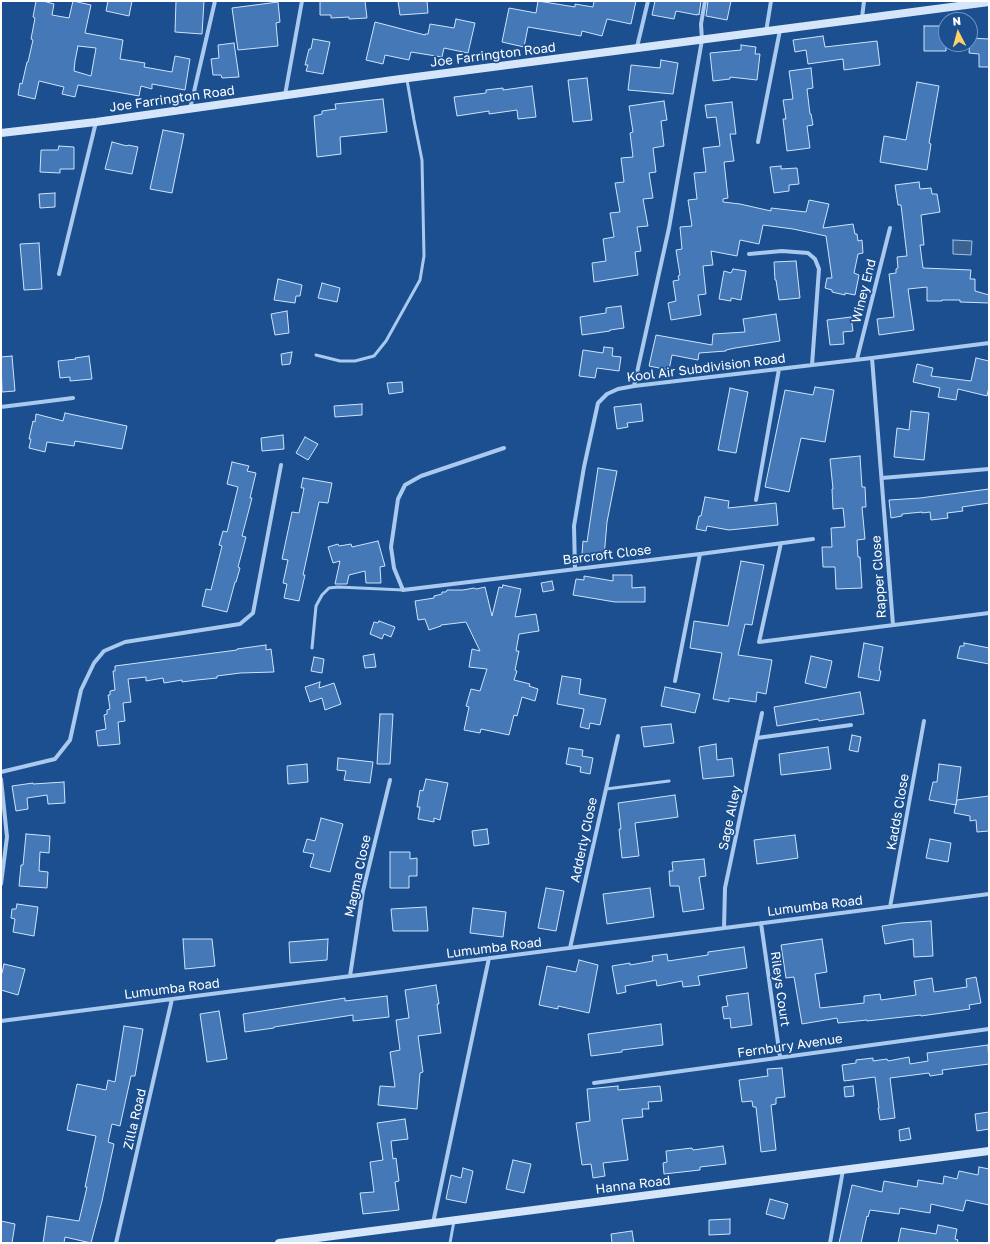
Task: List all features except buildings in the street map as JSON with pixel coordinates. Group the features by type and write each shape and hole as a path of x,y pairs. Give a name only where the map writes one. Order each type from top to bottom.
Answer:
{"main road":[{"name":"Joe Farrington Road","path":"1,133 96,122 989,2"},
{"name":"Hanna Road","path":"279,1243 989,1151"}],"street":[{"path":"190,109 215,1"},
{"path":"285,96 302,1"},
{"path":"637,49 648,1"},
{"path":"634,386 669,228 702,40 701,24 705,1"},
{"path":"766,32 771,1"},
{"path":"862,19 864,1"},
{"path":"758,142 780,30"},
{"path":"59,274 96,122"},
{"name":"Winey End","path":"857,359 890,228"},
{"path":"749,254 782,251 802,252 808,253 815,259 819,269 812,365"},
{"name":"Kool Air Subdivision Road","path":"575,569 574,526 584,467 598,403 606,394 618,389 634,386 989,343"},
{"name":"Rapper Close","path":"872,358 893,625 989,613"},
{"path":"756,500 779,369"},
{"path":"1,407 73,398"},
{"path":"403,590 394,568 391,547 398,499 405,485 421,476 504,448"},
{"path":"1,772 55,759 70,740 81,690 94,663 104,651 126,642 240,624 253,613 281,465"},
{"path":"882,478 989,469"},
{"name":"Barcroft Close","path":"403,590 813,539"},
{"path":"781,543 759,642 893,625"},
{"path":"675,681 700,554"},
{"name":"Sage Alley","path":"724,928 725,888 762,713"},
{"name":"Kadds Close","path":"890,907 924,721"},
{"path":"757,738 851,725"},
{"name":"Adderly Close","path":"570,948 618,736"},
{"path":"1,779 7,838 1,884"},
{"name":"Magma Close","path":"350,976 363,891 390,780"},
{"name":"Lumumba Road","path":"1,1021 989,894"},
{"name":"Rileys Court","path":"761,923 780,1057"},
{"path":"433,1223 489,958"},
{"name":"Zilla Road","path":"116,1243 172,999"},
{"name":"Fernbury Avenue","path":"594,1083 989,1028"},
{"path":"830,1243 843,1170"}],"lane":[{"path":"316,355 340,361 355,362 374,356 386,341 420,280 424,256 422,160 407,79"},
{"path":"312,648 316,606 322,595 329,588 338,587 403,590"},
{"path":"606,789 669,781"},
{"path":"450,1243 455,1220"}],"water":[{"path":"953,240 972,241 971,255 953,254"}]}
